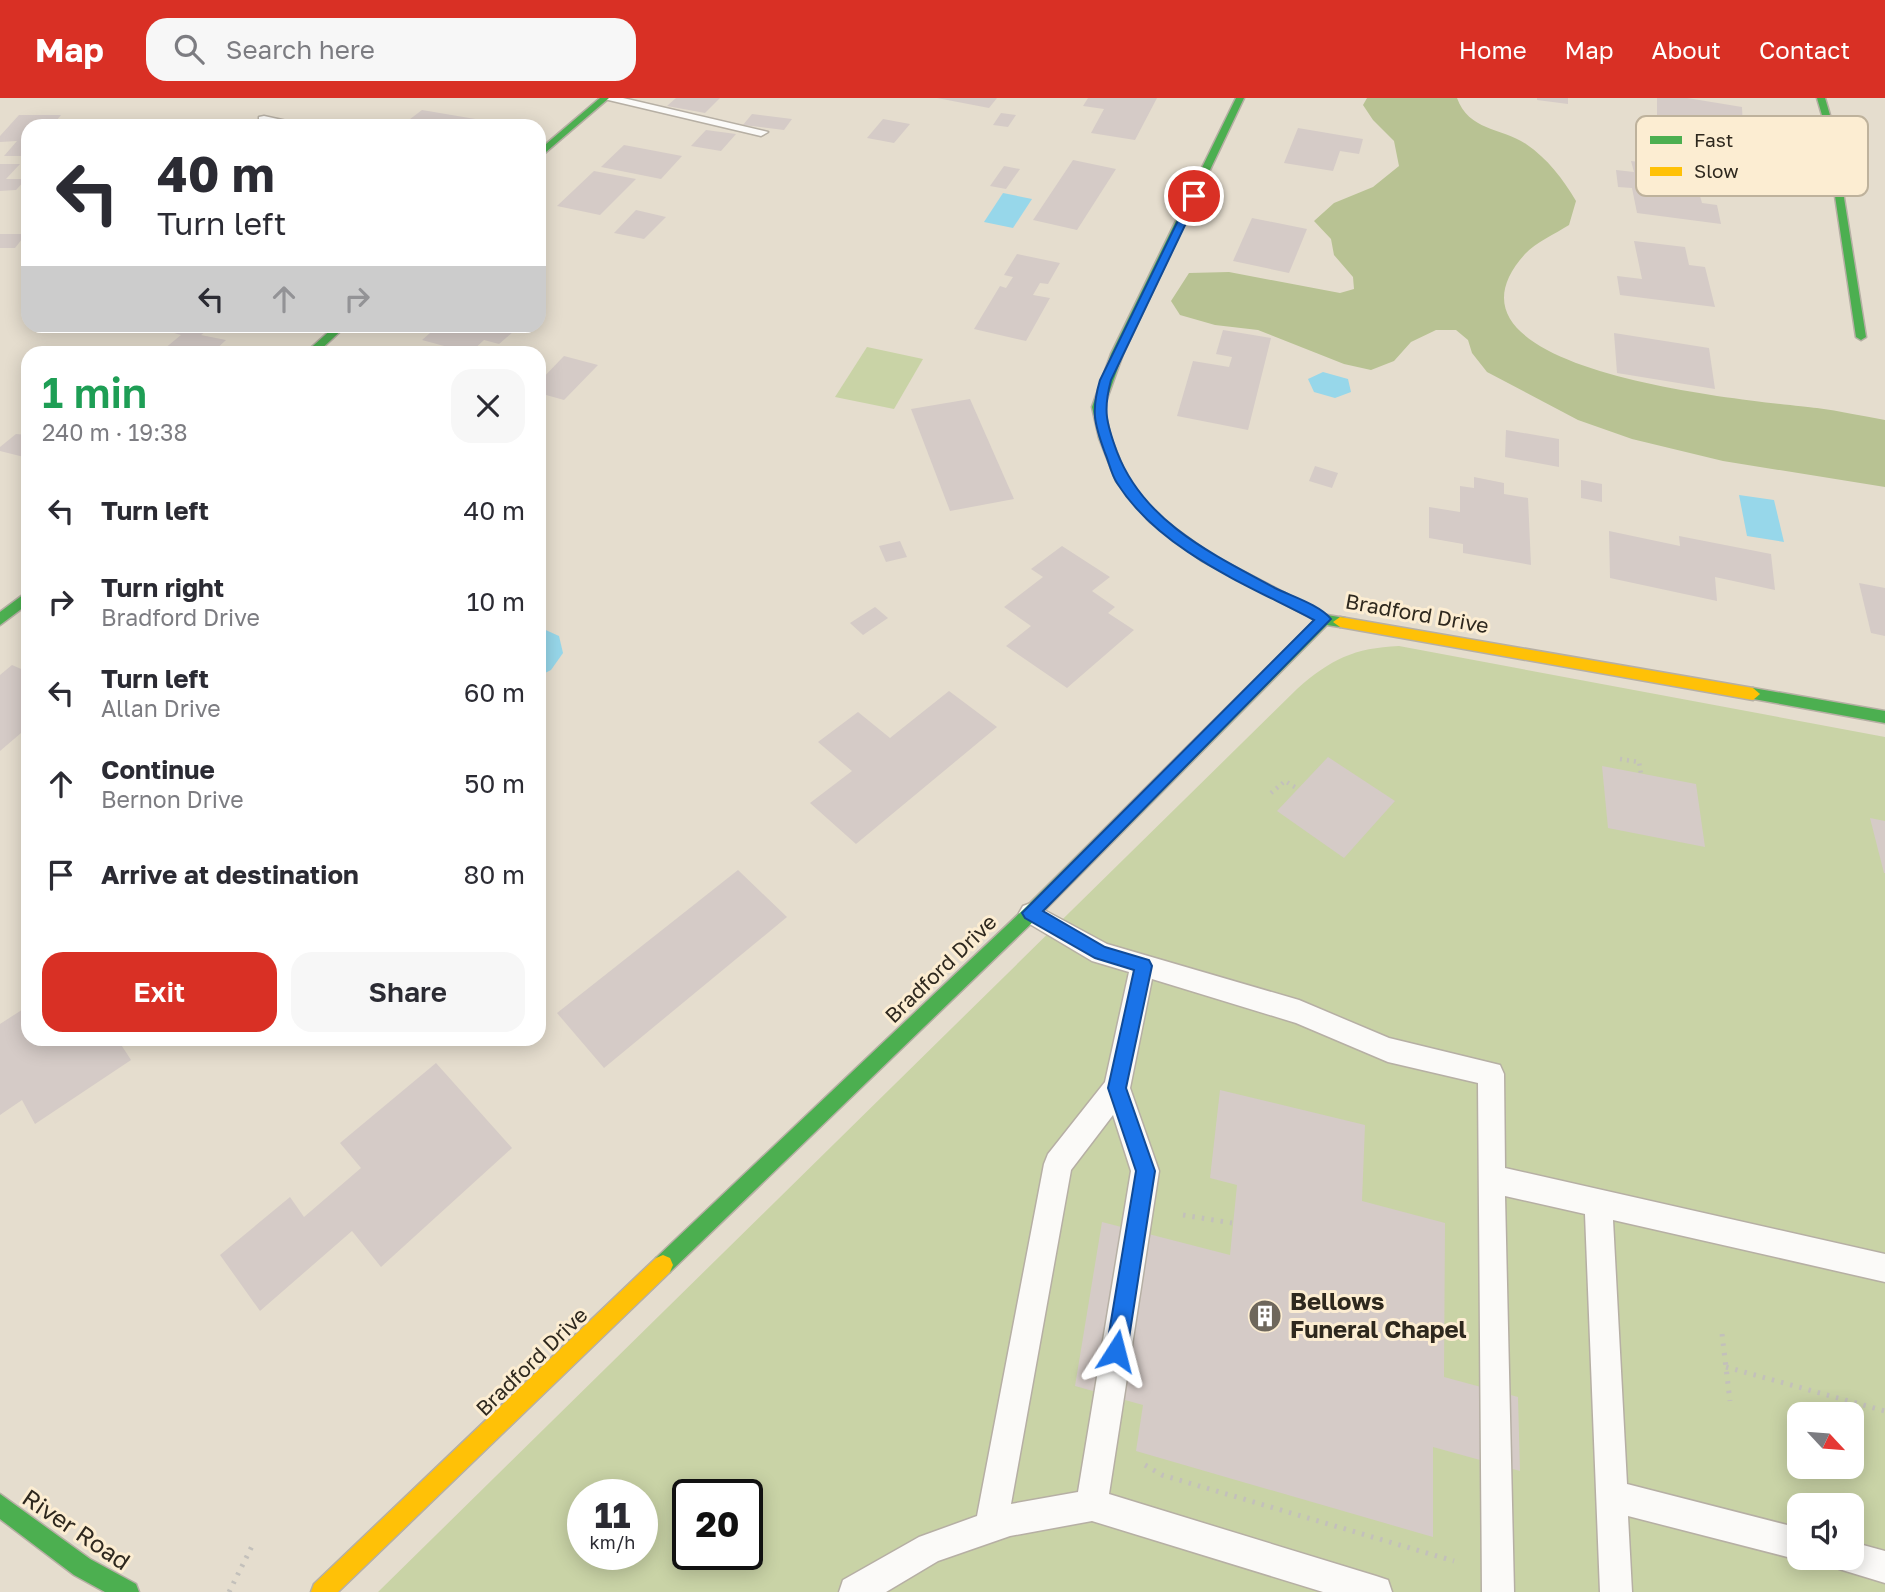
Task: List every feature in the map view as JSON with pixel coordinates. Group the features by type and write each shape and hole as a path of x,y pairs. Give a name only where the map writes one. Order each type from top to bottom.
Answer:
{"street":[{"path":"546,149 606,98"},
{"path":"1240,98 1105,380 1098,407 1105,438 1122,481 1154,519 1207,558 1324,619"},
{"path":"1821,98 1826,116"},
{"path":"1839,196 1861,337"},
{"path":"318,346 333,333"},
{"path":"0,620 21,602"},
{"name":"Bradford Drive","path":"322,1592 1031,913 1324,619 1885,718"},
{"name":"River Road","path":"0,1505 82,1567 128,1592"}],"lane":[{"path":"606,98 761,132"},
{"path":"1031,913 1101,953 1299,1012 1388,1050 1492,1074 1497,1592"},
{"path":"991,1526 1058,1164 1117,1088 1143,966"},
{"path":"1092,1505 1145,1171 1117,1088"},
{"path":"1491,1179 1885,1268"},
{"path":"1598,1203 1616,1592"},
{"path":"1611,1496 1787,1541"},
{"path":"855,1592 930,1548 991,1526 1092,1505 1376,1592"},
{"path":"1864,1562 1885,1567"}],"path":[{"path":"1620,759 1639,762 1641,774"},
{"path":"1271,793 1285,780 1298,789"},
{"path":"1171,1220 1182,1215 1195,1215 1232,1223"},
{"path":"1722,1334 1730,1402"},
{"path":"1726,1367 1885,1411"},
{"path":"1142,1463 1163,1475 1445,1560 1456,1561 1463,1558"},
{"path":"229,1592 252,1546"}],"green space":[{"path":"1367,98 1457,98 1462,109 1477,123 1516,138 1534,150 1554,170 1571,193 1576,201 1569,225 1525,254 1504,295 1517,328 1554,354 1608,373 1670,388 1826,409 1885,420 1885,487 1723,461 1632,439 1578,420 1487,372 1472,353 1468,340 1456,330 1436,330 1411,342 1394,361 1371,370 1344,364 1258,330 1215,325 1180,315 1171,301 1189,273 1229,272 1340,293 1354,289 1353,277 1334,255 1331,239 1314,221 1334,203 1373,187 1399,166 1394,141 1373,120 1363,105"},
{"path":"867,347 923,359 894,409 835,397"},
{"path":"1399,646 1885,737 1885,1592 378,1592 1297,689 1332,663 1369,649"}],"water":[{"path":"1003,193 1032,199 1013,228 984,222"},
{"path":"1323,372 1348,379 1351,392 1335,398 1314,392 1308,379"},
{"path":"1739,495 1774,500 1784,542 1747,536"},
{"path":"546,630 559,636 563,653 551,670 546,672"}],"building":[{"path":"676,98 720,98 705,113 667,106"},
{"path":"937,98 997,98 989,108"},
{"path":"1088,98 1157,98 1135,140 1091,133 1104,109 1083,106"},
{"path":"1568,98 1568,104 1537,100"},
{"path":"1657,98 1687,98 1742,107 1742,116 1657,116"},
{"path":"422,110 475,119 410,119"},
{"path":"1001,113 1016,115 1008,127 993,125"},
{"path":"752,114 792,119 784,130 743,125"},
{"path":"19,115 61,115 58,119 21,119 21,156 4,156 17,141 0,142 0,136"},
{"path":"883,119 910,124 894,143 867,138"},
{"path":"1298,128 1363,139 1359,154 1340,151 1333,171 1284,163"},
{"path":"706,130 736,134 721,151 691,146"},
{"path":"624,145 682,156 661,179 601,167"},
{"path":"1073,160 1116,169 1077,230 1033,220"},
{"path":"1631,161 1636,162 1636,196 1700,196 1702,203 1717,205 1721,224 1637,213 1632,188 1618,187 1616,170 1634,172"},
{"path":"0,164 20,164 6,179 21,179 21,184 16,190 0,191"},
{"path":"1004,166 1020,169 1006,189 990,186"},
{"path":"594,171 636,179 600,215 557,206"},
{"path":"636,210 666,217 644,239 614,233"},
{"path":"1252,218 1307,229 1289,273 1233,261"},
{"path":"0,234 21,234 21,240 15,248 0,248"},
{"path":"1634,241 1685,247 1689,265 1705,267 1715,307 1620,295 1617,276 1642,279"},
{"path":"1017,254 1060,263 1048,284 1040,283 1033,295 1050,298 1026,341 974,329 1000,286 1006,288 1013,277 1004,275"},
{"path":"1223,330 1271,338 1248,430 1177,416 1193,361 1229,367 1232,357 1216,354"},
{"path":"174,333 203,333 201,335 226,340 220,346 168,346 181,335"},
{"path":"430,333 512,333 499,344 484,340 478,346 444,346 422,340"},
{"path":"1614,333 1709,348 1715,389 1617,373"},
{"path":"564,356 598,365 564,400 546,395 546,375"},
{"path":"970,399 1014,499 950,511 911,409"},
{"path":"1506,430 1559,439 1559,467 1505,457"},
{"path":"16,434 21,434 21,456 0,451 0,447"},
{"path":"1315,466 1338,473 1332,488 1309,481"},
{"path":"1474,477 1504,483 1504,494 1528,498 1531,565 1463,553 1463,544 1429,538 1429,507 1460,512 1460,486 1474,488"},
{"path":"1581,480 1602,484 1602,502 1581,498"},
{"path":"1609,531 1680,546 1679,536 1771,554 1775,590 1715,577 1717,601 1610,578"},
{"path":"900,541 907,557 886,562 879,546"},
{"path":"1062,546 1110,577 1092,591 1115,607 1108,613 1134,630 1067,688 1006,646 1031,626 1004,607 1043,577 1031,569"},
{"path":"1859,583 1885,588 1885,636 1871,633"},
{"path":"875,607 888,618 863,635 850,623"},
{"path":"12,665 21,669 21,733 0,751 0,675"},
{"path":"949,691 997,727 856,844 810,803 852,771 818,742 858,712 890,738"},
{"path":"1328,757 1395,801 1344,858 1277,811"},
{"path":"1602,766 1696,784 1705,847 1608,828"},
{"path":"1870,818 1885,821 1885,873 1884,873"},
{"path":"738,870 787,917 604,1068 557,1013"},
{"path":"21,1010 21,1046 122,1046 131,1060 35,1124 22,1100 0,1115 0,1024"},
{"path":"436,1063 512,1148 381,1267 352,1231 260,1311 220,1255 290,1197 304,1217 361,1168 340,1143"},
{"name":"Bellows Funeral Chapel","path":"1220,1090 1365,1125 1362,1201 1445,1223 1444,1377 1518,1397 1520,1471 1433,1447 1433,1537 1136,1451 1143,1405 1075,1386 1102,1222 1230,1255 1237,1185 1210,1178"}],"traffic: fast":[{"path":"546,149 605,98"},
{"path":"1240,98 1117,354 1098,407 1105,438 1122,481 1154,519 1207,558 1324,619"},
{"path":"1821,98 1826,116"},
{"path":"1839,196 1861,337"},
{"path":"318,346 333,333"},
{"path":"0,620 21,602"},
{"path":"663,1265 1031,913 1324,619 1340,622"},
{"path":"1753,694 1885,717"},
{"path":"0,1505 82,1567 128,1592"}],"traffic: slow":[{"path":"1340,622 1753,694"},
{"path":"322,1592 663,1265"}],"place":[{"name":"Bellows Funeral Chapel","path":"1265,1316"}],"route":[{"path":"1116,1351 1145,1171 1117,1088 1143,966 1101,953 1031,913 1324,619 1207,558 1154,519 1122,481 1105,438 1098,407 1105,380 1194,196"}]}
